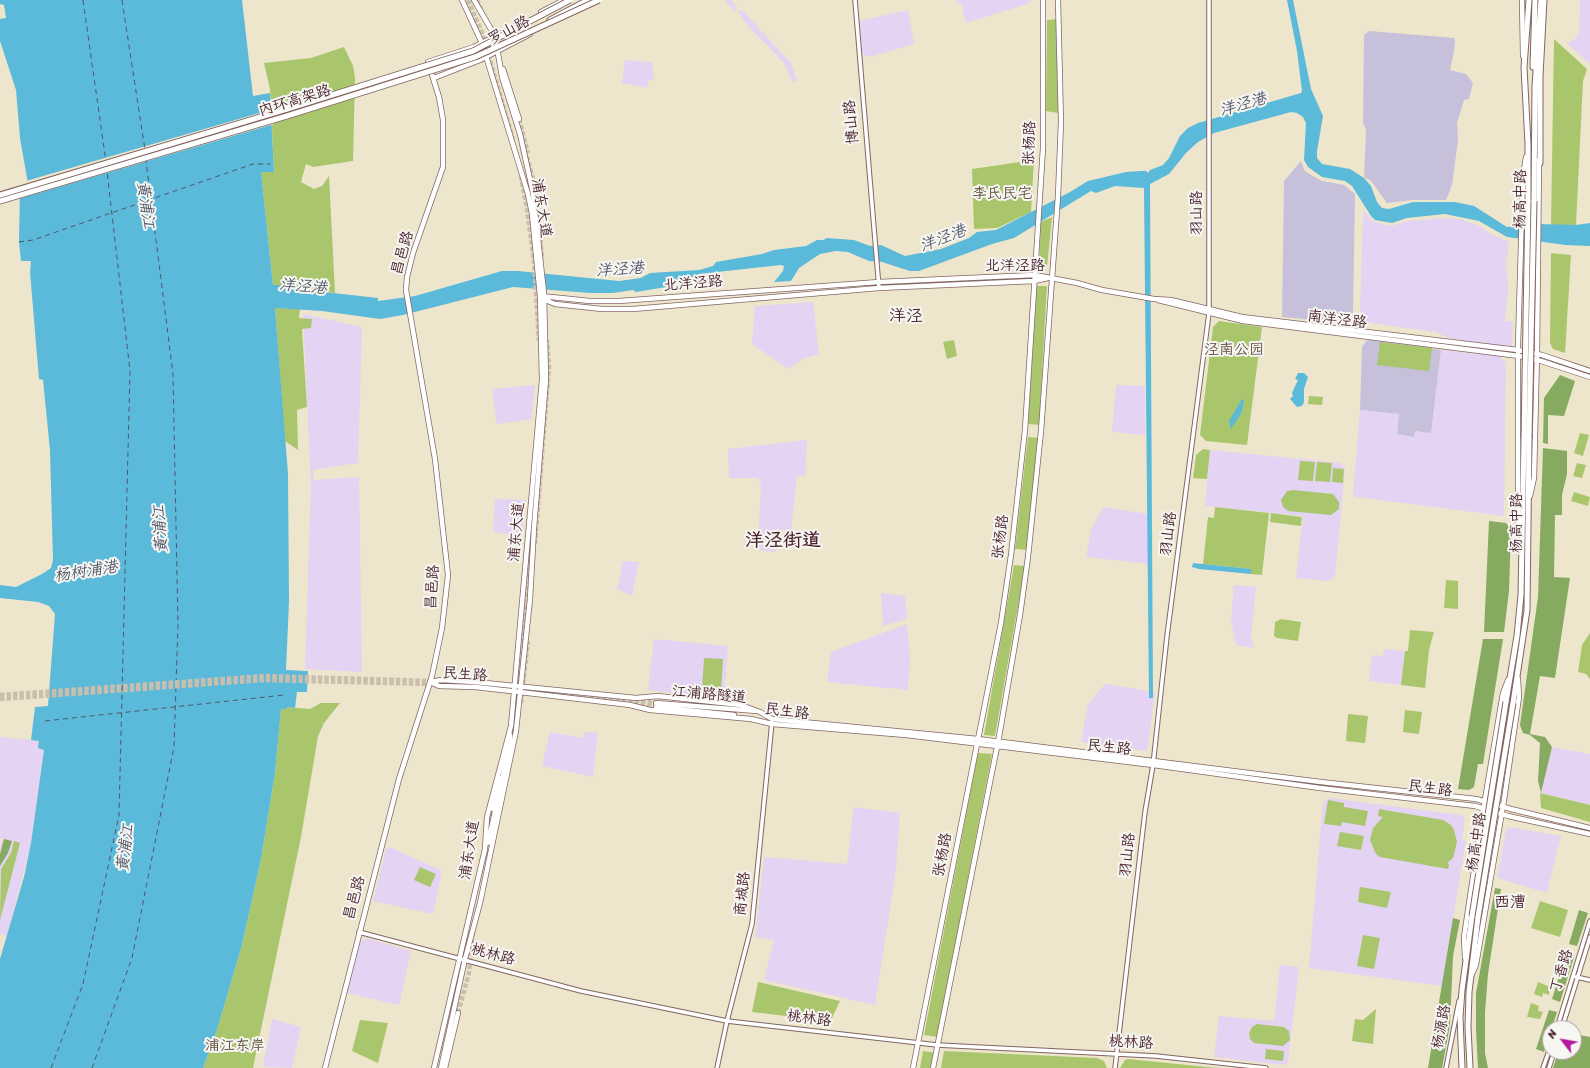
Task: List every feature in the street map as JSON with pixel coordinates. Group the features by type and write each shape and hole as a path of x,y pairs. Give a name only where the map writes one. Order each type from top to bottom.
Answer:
{"highway":[{"name":"内环高架路","path":"0,195 287,109 473,51 570,0"},
{"name":"内环高架路","path":"0,201 287,116 475,57 500,48 588,0"},
{"path":"500,48 599,0"},
{"name":"杨高中路","path":"1529,0 1524,67 1531,201"},
{"path":"1535,0 1533,52 1535,86"},
{"name":"杨高中路","path":"1470,1068 1468,1028 1475,916 1521,595 1522,536 1527,439 1531,201 1536,61 1541,0"},
{"path":"1540,163 1540,76 1544,0"},
{"name":"杨高中路","path":"1462,1068 1460,1017 1465,960 1475,916 1518,675 1527,610 1529,500 1527,439"}],"main road":[{"name":"浦东大道","path":"462,0 487,57 528,194 539,268"},
{"name":"浦东大道","path":"434,1068 462,959 480,903 510,764 522,690 545,403 542,295 533,193 520,134 502,77 500,48 495,36 474,0"},
{"name":"罗山路","path":"428,62 482,43 564,0"},
{"name":"罗山路","path":"434,78 487,57 500,48 594,0"},
{"name":"张杨路","path":"913,1068 977,742 1011,555 1025,430 1043,148 1043,0"},
{"name":"张杨路","path":"933,1068 971,886 1020,615 1028,557 1041,432 1058,196 1061,122 1058,0"},
{"path":"1522,0 1524,67"},
{"name":"杨高中路","path":"1529,500 1534,478 1539,248 1540,163 1537,132 1536,61"},
{"name":"昌邑路","path":"325,1068 407,750 430,682 442,628 448,574 437,472 407,301 407,277 443,167 443,120 434,78 428,62"},
{"path":"501,64 519,119"},
{"name":"杨高中路","path":"1522,536 1518,524 1518,350 1523,176 1528,144"},
{"name":"北洋泾路","path":"542,295 590,301 619,301 879,282 1035,275 1052,277"},
{"name":"南洋泾路","path":"1052,277 1096,289 1145,297 1263,324 1519,356 1590,378"},
{"name":"北洋泾路","path":"542,295 555,304 602,309 633,309 879,288 1034,281 1052,277"},
{"name":"浦东大道","path":"441,1068 485,849 487,817 502,756 511,729 516,689 542,380 542,295"},
{"name":"南洋泾路","path":"1209,311 1247,318 1518,350 1537,354 1590,371"},
{"name":"杨高中路","path":"1465,960 1464,937 1484,800 1503,693 1511,672"},
{"name":"杨高中路","path":"1470,981 1476,964 1502,814 1519,697 1518,675"},
{"name":"民生路","path":"430,682 441,680 468,682 630,705 650,710 977,742 1484,800 1502,806 1590,828"},
{"name":"民生路","path":"522,690 636,698 658,696 741,705 760,712 772,722"},
{"name":"江浦路隧道","path":"751,719 735,715 656,705 760,712"},
{"path":"493,809 511,729"},
{"path":"485,849 490,838 498,804 509,748 511,729"},
{"name":"民生路","path":"1153,763 1320,788 1475,806 1502,814 1590,834"},
{"path":"445,1068 458,1013"}],"street":[{"name":"博山路","path":"855,0 879,288"},
{"name":"羽山路","path":"1115,1068 1115,1054 1145,812 1153,763 1167,636 1209,311 1209,0"},
{"name":"商城路","path":"717,1068 727,1021 752,924 772,722"},
{"name":"丁香路","path":"1559,1020 1590,921"},
{"name":"桃林路","path":"359,932 581,991 727,1021 937,1045 1156,1056 1266,1068"},
{"name":"丁香路","path":"1565,1020 1590,937"},
{"path":"1573,976 1590,980"},
{"name":"杨源路","path":"1446,1068 1454,1020 1462,990"}],"shaded area":[{"path":"724,0 731,0 738,8 735,11"},
{"path":"956,0 1032,0 1027,4 966,23 961,3 956,3"},
{"path":"1577,0 1590,0 1590,64 1567,43 1575,39 1579,32 1580,1"},
{"path":"742,10 791,63 797,81 793,82 784,63 748,26 738,12"},
{"path":"908,10 914,44 870,57 864,55 861,50 859,21"},
{"path":"1369,31 1455,38 1450,70 1466,74 1473,83 1469,99 1464,100 1457,123 1458,140 1452,185 1446,200 1413,200 1387,203 1371,181 1364,177 1366,130 1363,123 1364,35"},
{"path":"625,60 652,62 654,80 648,81 647,88 622,83"},
{"path":"1301,161 1305,171 1313,176 1322,181 1344,185 1355,194 1353,313 1349,321 1346,323 1282,317 1284,181"},
{"path":"1363,210 1374,222 1391,226 1407,221 1443,218 1460,219 1478,225 1493,235 1509,242 1506,263 1508,288 1505,321 1513,322 1512,345 1509,347 1449,338 1435,332 1364,322 1360,315"},
{"path":"813,302 819,354 803,359 788,369 752,344 755,306"},
{"path":"303,314 362,327 358,463 313,470 314,480 359,477 362,672 305,669 311,484"},
{"path":"1370,340 1441,350 1431,433 1415,431 1414,437 1397,434 1399,414 1360,410 1362,347 1366,341"},
{"path":"1441,350 1498,356 1506,362 1504,516 1356,497 1353,495 1360,410 1399,414 1397,434 1413,437 1414,431 1431,433"},
{"path":"535,385 532,419 497,424 492,389"},
{"path":"1116,385 1145,386 1145,435 1112,432"},
{"path":"807,440 805,476 797,476 791,530 779,530 776,552 758,550 761,485 758,478 729,478 728,449"},
{"path":"1210,450 1341,463 1345,469 1335,576 1332,579 1328,581 1296,578 1303,516 1205,506"},
{"path":"495,499 526,500 522,536 493,532"},
{"path":"1104,507 1148,514 1148,564 1086,557 1091,529"},
{"path":"623,561 639,562 632,596 617,589"},
{"path":"1234,585 1256,587 1251,635 1254,648 1236,645 1231,620"},
{"path":"881,593 905,596 907,619 883,626"},
{"path":"907,624 910,658 908,690 827,682 831,652"},
{"path":"654,639 728,646 724,699 648,690"},
{"path":"1384,649 1405,651 1401,685 1369,681 1372,655 1383,656"},
{"path":"1105,684 1155,692 1147,751 1081,742 1088,704"},
{"path":"550,732 583,738 584,732 598,733 593,777 542,766"},
{"path":"0,737 40,741 44,750 30,848 7,936 0,934 0,849 2,838 0,838"},
{"path":"1552,747 1590,754 1590,805 1541,793"},
{"path":"1329,798 1461,815 1465,819 1462,839 1466,840 1442,986 1309,968 1323,802"},
{"path":"854,807 900,813 896,870 875,1005 764,980 774,940 755,937 764,857 847,864"},
{"path":"1508,827 1561,836 1547,893 1497,878 1506,830"},
{"path":"390,847 442,871 433,914 373,901 386,849"},
{"path":"366,938 411,951 399,1005 347,993 359,943"},
{"path":"1280,965 1299,967 1288,1063 1283,1065 1214,1057 1219,1016 1274,1021"},
{"path":"272,1019 301,1027 292,1068 263,1067"}],"green space":[{"path":"1057,19 1058,113 1046,111 1047,20"},
{"path":"1554,39 1587,69 1583,81 1576,225 1551,225"},
{"path":"344,47 353,66 355,77 353,161 313,167 306,164 301,182 314,189 322,186 329,176 335,293 285,285 273,285 261,172 274,171 270,89 264,63 311,58"},
{"name":"李氏民宅","path":"1034,160 1031,212 997,228 974,229 972,169"},
{"path":"1052,217 1047,267 1039,266 1041,222"},
{"path":"1551,253 1571,255 1565,353 1553,349 1550,343"},
{"path":"1037,286 1047,286 1039,425 1028,424"},
{"path":"275,308 300,309 299,318 312,319 311,328 302,329 307,407 297,410 298,450 285,441"},
{"name":"泾南公园","path":"1219,321 1262,327 1247,445 1206,441 1200,435 1213,327"},
{"path":"954,340 957,356 947,359 943,342"},
{"path":"1380,342 1432,348 1429,371 1377,365"},
{"path":"1560,375 1575,381 1564,416 1548,415 1548,444 1543,443 1544,398"},
{"path":"1309,396 1323,397 1322,405 1308,404"},
{"path":"1580,433 1589,435 1583,456 1574,453"},
{"path":"1028,437 1040,438 1027,550 1015,549"},
{"path":"1543,448 1567,451 1567,474 1562,495 1562,515 1555,515 1554,577 1570,578 1555,678 1540,676 1530,734 1545,737 1552,747 1541,793 1538,781 1540,743 1530,735 1523,733 1520,725 1538,597"},
{"path":"1203,449 1210,450 1207,479 1193,478 1196,455"},
{"path":"1300,461 1315,462 1313,481 1298,480"},
{"path":"1317,462 1332,463 1330,482 1315,481"},
{"path":"1577,463 1586,465 1582,478 1573,476"},
{"path":"1333,468 1344,469 1343,483 1332,482"},
{"path":"1293,490 1333,494 1339,502 1339,509 1331,515 1288,511 1283,507 1281,500 1287,491"},
{"path":"1574,492 1590,497 1588,506 1571,501"},
{"path":"1215,507 1269,513 1262,575 1251,574 1251,569 1203,564 1208,517 1214,518"},
{"path":"1271,513 1302,517 1301,526 1270,522"},
{"path":"1489,521 1506,523 1511,529 1509,591 1504,632 1484,632"},
{"path":"1014,565 1025,566 995,736 984,735"},
{"path":"1446,580 1458,581 1458,609 1444,608"},
{"path":"1281,619 1301,622 1298,641 1277,638 1274,636 1275,622"},
{"path":"1410,630 1434,632 1429,650 1425,688 1401,685 1405,651 1408,651"},
{"path":"1590,633 1590,679 1586,674 1578,672 1582,645"},
{"path":"1483,639 1503,639 1483,764 1478,764 1474,787 1469,790 1458,789"},
{"path":"704,658 723,659 721,690 702,689"},
{"name":"浦江东岸","path":"321,703 340,703 324,723 318,736 301,837 253,1068 203,1068 216,1033 242,945 261,859 275,773 281,708 310,709"},
{"path":"1405,710 1422,712 1419,734 1403,732"},
{"path":"1348,714 1368,716 1365,743 1346,741"},
{"path":"978,753 992,754 937,1037 924,1035"},
{"path":"1540,793 1590,805 1590,822 1541,808"},
{"path":"1328,800 1344,803 1344,807 1368,811 1365,826 1342,822 1341,826 1324,824"},
{"path":"1379,809 1443,820 1451,825 1457,842 1453,858 1447,863 1449,864 1448,869 1380,857 1376,854 1370,840 1373,828 1383,817 1378,816"},
{"path":"1340,832 1364,836 1361,850 1337,846"},
{"path":"4,839 12,841 8,853 0,866 0,854"},
{"path":"14,841 20,843 0,920 1,869 11,853"},
{"path":"420,867 436,874 430,887 414,880"},
{"path":"1360,887 1391,892 1387,908 1358,902"},
{"path":"1495,888 1501,889 1488,974 1485,1012 1485,1053 1488,1068 1478,1068 1476,993"},
{"path":"1540,901 1568,910 1560,937 1531,928"},
{"path":"1579,910 1588,913 1577,946 1569,944"},
{"path":"1453,918 1460,920 1453,956 1450,1025 1442,1068 1428,1068"},
{"path":"1363,935 1380,938 1374,969 1357,966"},
{"path":"1566,955 1574,957 1560,1002 1552,999"},
{"path":"758,982 840,1001 832,1018 828,1021 752,1012"},
{"path":"1538,982 1550,987 1549,995 1543,993 1542,997 1534,994"},
{"path":"1531,1003 1539,1006 1538,1011 1543,1012 1540,1019 1527,1017"},
{"path":"1376,1009 1373,1044 1352,1041 1355,1019 1363,1020"},
{"path":"1549,1010 1557,1012 1554,1020 1546,1020"},
{"path":"360,1020 388,1023 378,1063 352,1051"},
{"path":"1257,1024 1284,1027 1289,1031 1290,1040 1283,1046 1254,1043 1250,1039 1249,1033 1252,1027"},
{"path":"1542,1031 1542,1051 1536,1049"},
{"path":"1582,1036 1590,1037 1590,1068 1553,1068 1556,1060 1582,1060"},
{"path":"1266,1049 1284,1051 1283,1061 1265,1059"},
{"path":"923,1051 936,1053 933,1068 920,1068"},
{"path":"944,1051 1097,1058 1104,1061 1107,1068 941,1068"},
{"path":"1128,1059 1217,1068 1120,1068 1125,1060"}],"water":[{"path":"0,0 242,0 253,96 270,93 274,172 261,172 273,285 285,285 324,292 378,298 378,301 415,296 502,271 518,271 619,281 641,278 650,273 699,270 713,266 716,262 762,254 774,250 806,246 817,240 827,238 854,240 870,246 881,245 905,256 941,249 969,238 977,232 996,230 1070,192 1088,181 1126,172 1146,171 1148,173 1150,170 1163,165 1169,158 1180,136 1188,128 1198,123 1301,93 1297,51 1287,0 1293,0 1311,89 1323,116 1317,151 1317,158 1322,164 1350,169 1364,178 1371,186 1377,202 1382,208 1389,209 1413,202 1455,202 1474,206 1507,227 1537,224 1576,225 1590,223 1590,246 1565,245 1507,237 1479,221 1445,214 1407,218 1392,223 1375,220 1352,186 1345,181 1322,177 1308,167 1304,160 1306,123 1303,117 1297,113 1291,112 1214,133 1198,142 1186,153 1169,174 1150,184 1153,698 1149,698 1144,188 1115,186 1096,193 1091,191 1014,238 992,244 919,271 910,271 882,262 869,261 848,252 836,251 820,254 799,268 791,281 774,282 783,271 784,266 781,265 699,274 687,280 674,281 666,287 636,292 633,290 613,293 590,293 513,287 403,315 380,319 322,311 275,308 288,474 289,601 286,670 308,671 307,692 297,692 295,708 287,707 286,709 281,709 275,773 261,859 242,945 216,1033 203,1068 0,1068 0,959 24,877 31,843 44,750 38,748 39,741 31,740 35,707 48,706 55,614 49,606 38,602 0,598 0,585 16,587 51,568 53,560 50,450 43,380 39,379 30,272 31,261 21,261 19,242 20,187 28,184 20,138 16,90 0,41 0,19 6,18 4,5 0,4"},
{"path":"1298,373 1304,373 1308,377 1304,389 1304,402 1302,406 1297,407 1290,399 1293,396 1292,393 1298,380 1295,379"},
{"path":"1242,399 1244,400 1242,412 1231,429 1229,421"},
{"path":"1193,563 1251,569 1251,574 1199,569 1192,567"}],"pier":[{"path":"273,109 274,124 18,199 18,186 26,183 26,181"}],"ferry route":[{"path":"83,0 106,162"},
{"path":"122,0 145,150"},
{"path":"92,1068 132,958 174,747 178,625 173,374 146,161"},
{"path":"19,242 33,240 253,164 270,164"},
{"path":"51,1068 83,984 119,815 130,371 107,171"},
{"path":"45,721 284,695"}],"tunnel":[{"path":"468,0 482,33 513,139"},
{"path":"477,0 481,9"},
{"path":"519,119 528,153"},
{"path":"525,150 536,190 542,259"},
{"path":"521,176 534,261 539,341"},
{"path":"535,544 549,367 547,340"},
{"path":"510,739 517,696 528,560"},
{"path":"521,703 528,641"},
{"path":"0,695 265,676 433,681"},
{"path":"0,699 264,680 432,684"},
{"path":"499,686 656,703"},
{"path":"634,704 656,707"},
{"path":"488,830 493,809"},
{"path":"458,1013 469,973 473,933"}],"district":[{"name":"洋泾","path":"906,317"},
{"name":"洋泾街道","path":"783,541"},
{"name":"西漕","path":"1510,903"}],"water label":[{"name":"洋泾港","path":"1243,105"},
{"name":"黄浦江","path":"145,205"},
{"name":"洋泾港","path":"943,239"},
{"name":"洋泾港","path":"620,270"},
{"name":"洋泾港","path":"303,287"},
{"name":"黄浦江","path":"161,529"},
{"name":"杨树浦港","path":"86,572"},
{"name":"黄浦江","path":"126,848"}]}
